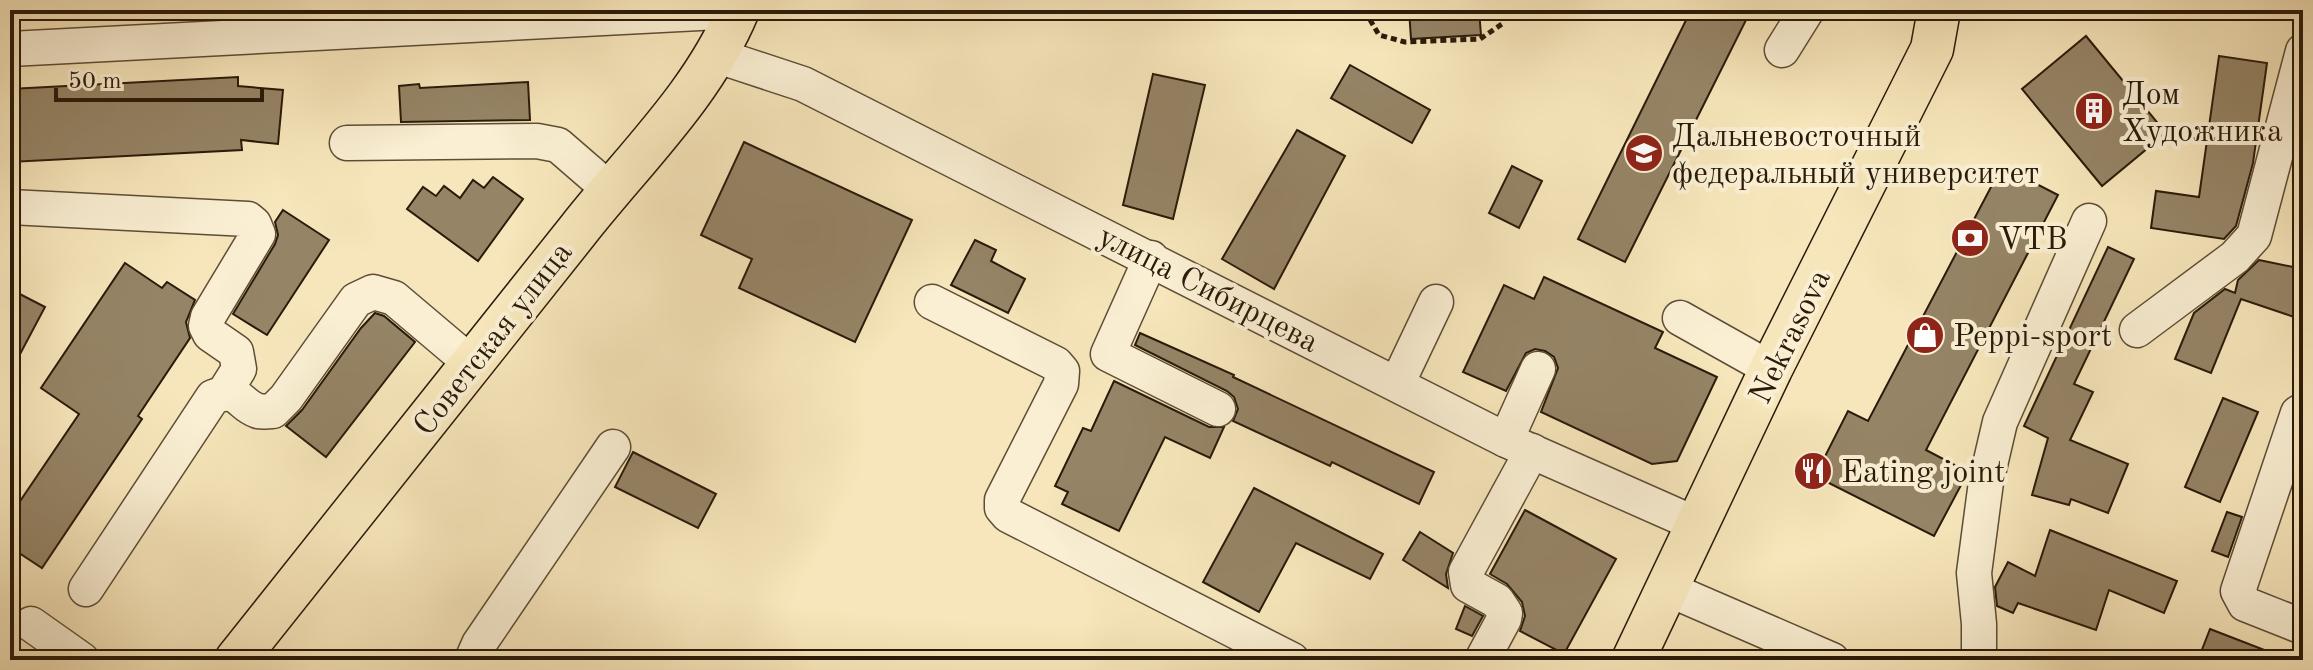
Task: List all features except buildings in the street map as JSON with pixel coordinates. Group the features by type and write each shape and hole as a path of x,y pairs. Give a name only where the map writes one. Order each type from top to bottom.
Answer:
{"main road":[{"name":"Советская улица","path":"236,660 686,99 718,56 738,10"},
{"name":"Nekrasova","path":"1633,660 1771,369 1932,49 1939,10"}],"street":[{"path":"10,49 738,10"},
{"path":"1782,50 1807,10"},
{"path":"2137,330 2235,257 2254,236 2303,51"},
{"name":"улица Сибирцева","path":"718,56 803,84 1519,446 1698,525"},
{"path":"347,143 537,141 558,145 610,190"},
{"path":"10,207 248,219 254,224 258,234 208,317 206,326 210,334 236,352 239,369 224,393"},
{"path":"1979,660 1974,573 1991,453 2000,422 2089,221"},
{"path":"1151,258 1108,354 1218,409"},
{"path":"86,589 213,397 224,393 238,395 257,411 273,411 286,398 356,300 373,292 394,298 472,364"},
{"path":"932,302 1056,364 1062,371 1061,384 1002,500 1002,508 1008,515 1292,660"},
{"path":"1397,384 1436,302"},
{"path":"1680,318 1771,369"},
{"path":"1482,660 1505,613 1497,601 1468,585 1466,572 1519,446 1538,369"},
{"path":"2303,410 2298,413 2238,591 2245,604 2303,627"},
{"path":"472,660 479,644 613,447"},
{"path":"1668,589 1785,651 1832,660"},
{"path":"31,624 82,660"}],"path":[{"path":"1369,10 1369,18 1379,35 1405,42 1480,39 1502,24 1506,10"}],"place":[{"name":"Дом Художника","path":"2094,111"},
{"name":"Дальневосточный федеральный университет","path":"1644,153"},
{"name":"VTB","path":"1970,238"},
{"name":"Peppi-sport","path":"1925,335"},
{"name":"Eating joint","path":"1813,471"}]}
